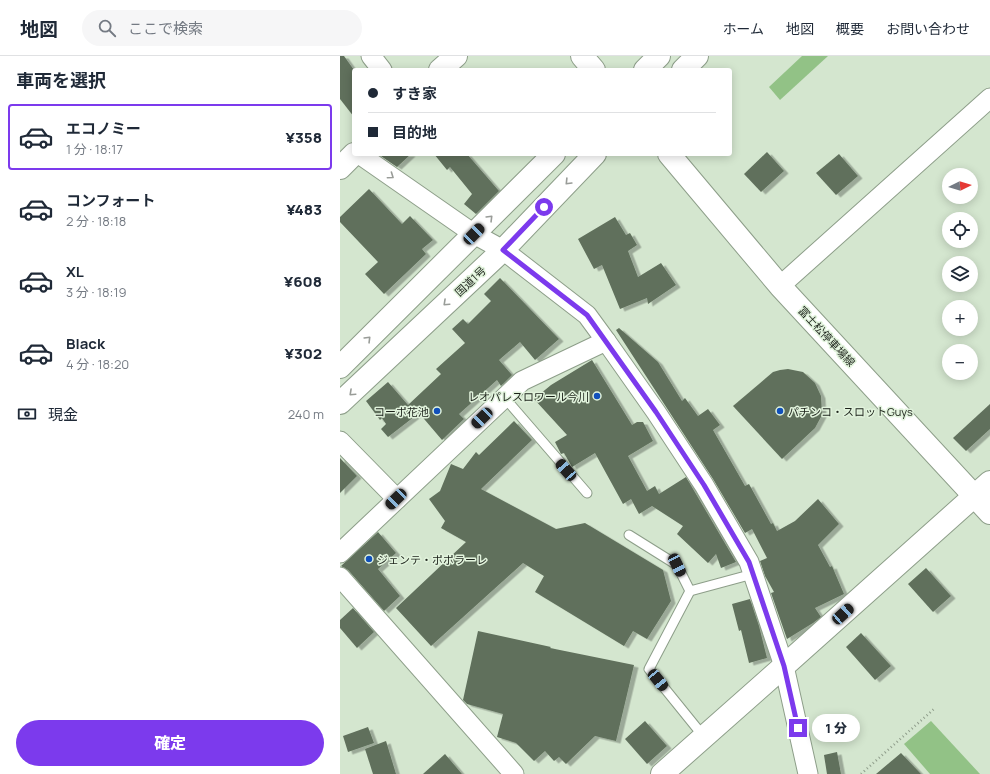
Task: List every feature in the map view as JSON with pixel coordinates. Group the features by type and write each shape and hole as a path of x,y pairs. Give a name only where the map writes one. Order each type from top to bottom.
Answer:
{"main road":[{"path":"442,68 456,56"},
{"path":"582,56 592,68"},
{"path":"646,68 659,56"},
{"path":"685,68 697,56"},
{"path":"340,168 352,156"},
{"path":"340,367 552,156"},
{"name":"国道1号","path":"340,403 503,250 593,156"},
{"name":"富士松停車場線","path":"671,156 780,286 982,489 990,513"},
{"path":"662,774 982,489"}],"street":[{"path":"371,56 380,68"},
{"path":"780,286 990,98"},
{"path":"362,156 474,234 503,250 587,315 606,341 656,412 704,485 749,562 784,666 808,774"},
{"path":"340,553 522,381 606,341"},
{"path":"340,441 396,499"},
{"path":"340,577 510,773"}],"lane":[{"path":"504,397 587,494"},
{"path":"629,535 677,565 690,591"},
{"path":"704,737 648,669 690,591 753,574"}],"path":[{"path":"862,774 934,709"}],"green space":[{"path":"802,56 828,56 780,100 769,87"},
{"path":"931,721 980,774 930,774 904,744"}],"building":[{"path":"340,56 344,56 353,68 352,114 340,99"},
{"path":"767,152 784,171 761,192 744,174"},
{"path":"839,154 858,176 836,195 816,173"},
{"path":"381,156 409,156 397,167"},
{"path":"436,156 469,156 499,191 476,214 464,204 472,194 450,167 447,170"},
{"path":"369,189 402,224 410,216 433,240 422,249 426,254 384,294 365,274 378,262 340,222 340,217"},
{"path":"615,217 626,235 630,233 637,245 628,251 638,277 661,263 676,285 648,304 647,298 620,309 602,265 594,269 578,239"},
{"path":"500,278 559,339 535,360 520,342 499,360 512,375 501,386 497,380 459,414 464,419 442,440 419,413 388,437 381,429 386,424 382,418 380,420 366,401 388,382 408,405 441,374 436,369 465,343 452,329 463,319 468,324 491,301 484,294"},
{"path":"619,328 658,362 682,401 685,398 698,416 708,409 720,425 713,430 745,486 749,484 771,524 773,523 777,531 795,521 818,499 839,524 818,545 830,567 832,566 844,594 815,608 821,617 787,639 771,593 774,592 765,576 760,561 767,558 752,529 745,533 713,479 616,330"},
{"path":"592,360 632,425 637,422 643,422 653,441 628,456 647,491 655,486 659,494 686,477 736,562 721,568 716,554 708,563 677,534 683,526 652,506 639,514 631,499 623,504 595,453 572,467 564,453 561,454 555,442 567,435 534,399 551,385"},
{"name":"パチンコ・スロットGuys","path":"788,369 803,372 815,383 821,396 822,415 815,428 782,459 733,406 773,372"},
{"path":"990,404 990,429 966,451 953,438"},
{"path":"514,421 532,440 481,489 556,529 585,523 663,570 671,601 647,639 633,631 624,646 535,592 544,576 523,563 431,646 396,608 466,542 441,528 445,521 429,499 440,491 451,464 463,469 476,452 479,455"},
{"path":"340,458 357,476 340,493"},
{"name":"ジェンテ・ポポラーレ","path":"378,532 396,553 378,569 400,596 384,611 348,570 341,566"},
{"path":"926,568 951,596 933,612 908,584"},
{"path":"750,599 767,658 749,663 741,630 739,631 732,604"},
{"path":"353,608 374,632 357,648 340,628 340,620"},
{"path":"478,631 551,647 550,648 634,665 616,741 595,736 566,764 559,757 554,761 545,751 534,761 516,743 497,737 503,714 467,704 463,700"},
{"path":"861,633 891,666 875,680 846,647"},
{"path":"645,721 667,746 647,764 625,739"},
{"path":"368,727 374,743 348,752 343,736"},
{"path":"386,741 396,774 373,774 365,749"},
{"path":"837,752 841,774 827,774 824,755"},
{"path":"901,753 921,774 876,774"},
{"path":"445,754 462,774 423,774"}],"place":[{"name":"レオパレスロワール今川","path":"597,396"},
{"name":"コーポ花池","path":"437,411"},
{"name":"パチンコ・スロットGuys","path":"780,411"},
{"name":"ジェンテ・ポポラーレ","path":"369,559"}],"route":[{"path":"544,207 503,250 587,315 656,412 704,485 749,562 784,666 798,728"}]}
